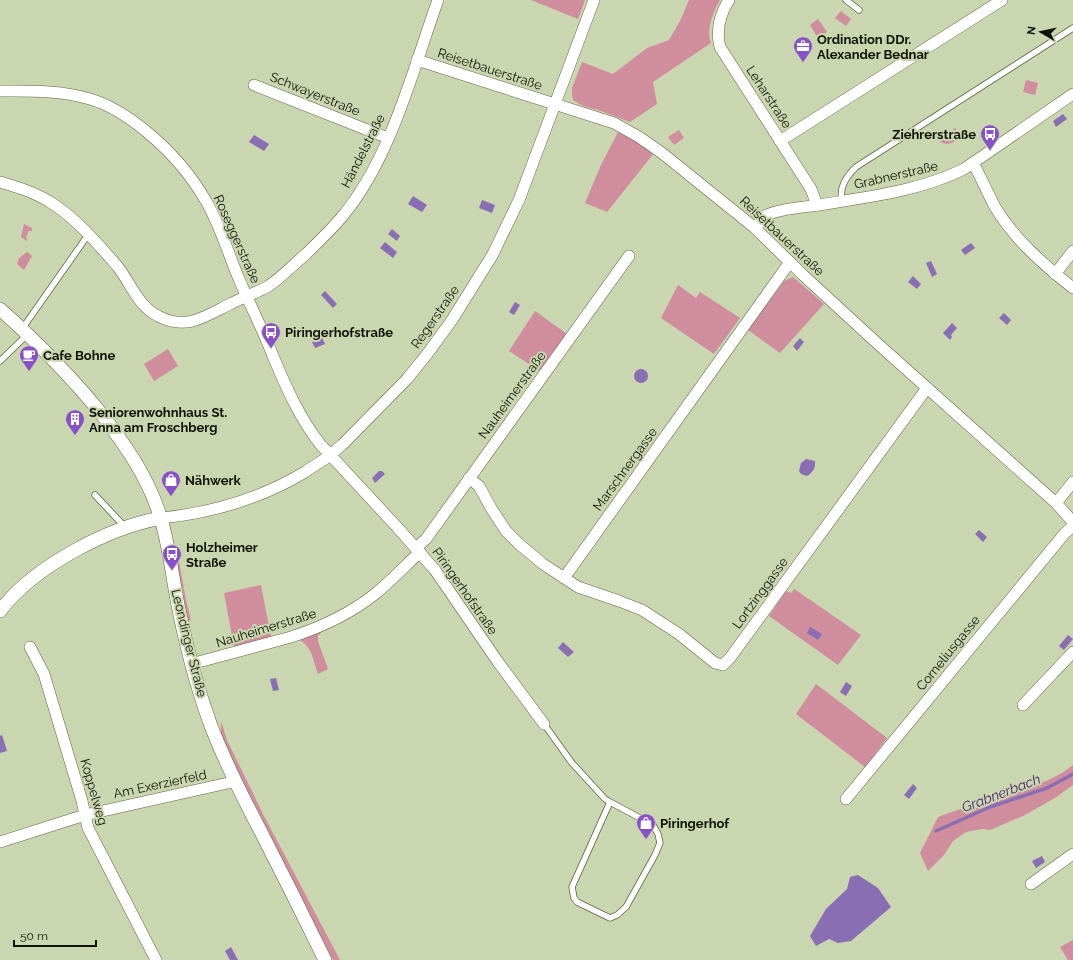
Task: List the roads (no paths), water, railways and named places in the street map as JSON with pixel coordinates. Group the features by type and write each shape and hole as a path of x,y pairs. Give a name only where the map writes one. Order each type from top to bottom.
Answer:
{"street":[{"name":"Händelstraße","path":"0,182 24,189 50,202 73,220 118,268 139,300 148,310 159,317 170,321 182,322 198,320 268,286 288,271 342,217 370,174 388,138 400,109 438,0"},
{"name":"Regerstraße","path":"161,518 184,516 219,509 258,496 298,476 331,455 408,377 436,342 471,291 493,254 507,226 533,162 594,0"},
{"name":"Leharstraße","path":"729,0 720,22 718,37 720,47 811,189 817,205"},
{"path":"780,141 1002,0"},
{"name":"Reisetbauerstraße","path":"417,60 614,123 640,137 680,166 755,228 927,388 1056,503 1073,522"},
{"name":"Schwayerstraße","path":"254,85 388,138"},
{"name":"Roseggerstraße","path":"0,91 57,93 90,98 120,112 149,134 169,152 206,200 247,296"},
{"name":"Grabnerstraße","path":"755,228 765,216 778,212 842,201 935,182 972,163 1073,94"},
{"path":"972,163 981,176 995,207 1025,245 1073,288"},
{"path":"1056,274 1073,251"},
{"name":"Nauheimerstraße","path":"191,664 302,633 332,622 375,594 418,550 629,256"},
{"name":"Marschnergasse","path":"564,578 790,262"},
{"name":"Piringerhofstraße","path":"247,296 300,416 308,429 435,570 498,662 544,724"},
{"name":"Leondinger Straße","path":"0,309 76,383 123,442 136,461 149,485 161,518 191,664 211,725 234,780 325,960"},
{"name":"Lortzinggasse","path":"564,578 585,590 642,610 679,634 715,663 723,665 730,658 927,388"},
{"path":"469,478 479,486 499,521 518,544 543,564 564,578"},
{"path":"1056,503 1073,482"},
{"path":"0,612 15,595 52,564 93,542 126,528 145,521 161,518"},
{"name":"Corneliusgasse","path":"846,799 1073,526"},
{"name":"Koppelweg","path":"30,647 44,674 88,828 156,960"},
{"path":"1023,705 1073,652"},
{"name":"Am Exerzierfeld","path":"0,842 85,815 228,783 234,780"},
{"path":"1031,884 1073,854"}],"lane":[{"path":"846,0 859,10"},
{"path":"842,201 841,193 843,185 853,170 860,164 1073,28"},
{"path":"0,361 25,332 88,235"},
{"path":"95,495 126,528"},
{"path":"544,724 572,763 605,799 653,825 658,834 660,843 655,855 626,907 617,915 610,918 577,902 572,892 572,887 610,802"}],"waterway":[{"name":"Grabnerbach","path":"936,831 990,807 1047,788 1073,774"}],"place":[{"name":"Ordination DDr. Alexander Bednar","path":"803,63"},
{"name":"Ziehrerstraße","path":"990,151"},
{"name":"Piringerhofstraße","path":"271,349"},
{"name":"Cafe Bohne","path":"29,372"},
{"name":"Seniorenwohnhaus St. Anna am Froschberg","path":"75,436"},
{"name":"Nähwerk","path":"171,497"},
{"name":"Holzheimer Straße","path":"172,571"},
{"name":"Piringerhof","path":"646,840"}]}
